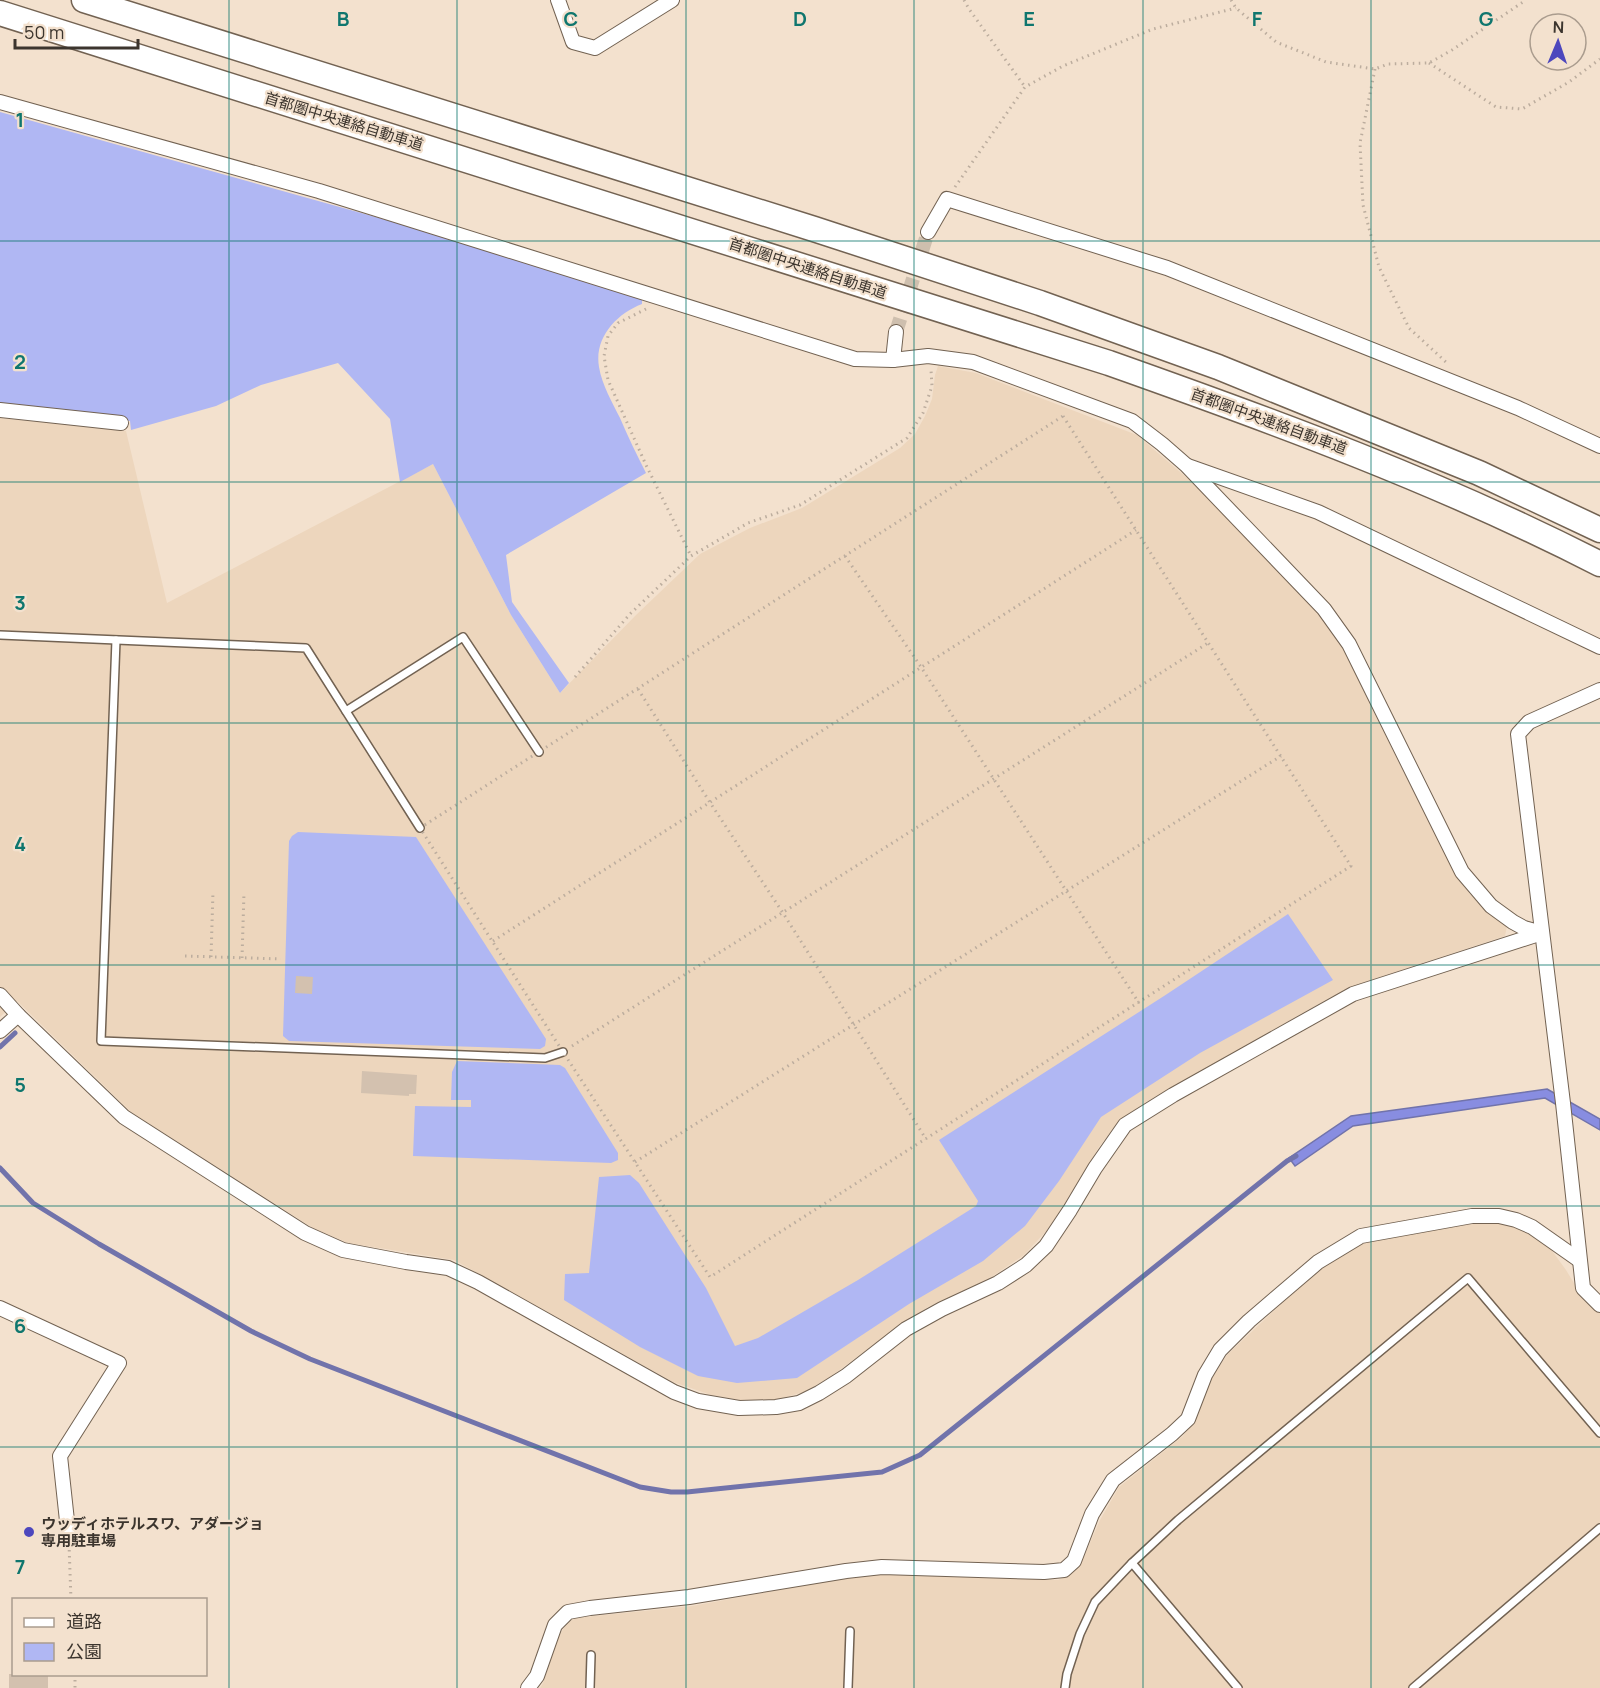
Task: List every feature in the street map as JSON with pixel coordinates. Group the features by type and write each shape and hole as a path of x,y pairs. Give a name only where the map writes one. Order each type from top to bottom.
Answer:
{"highway":[{"name":"首都圏中央連絡自動車道","path":"84,0 758,211 1040,303 1240,376 1479,473 1600,530"},
{"name":"首都圏中央連絡自動車道","path":"0,13 1109,363 1364,456 1465,499 1600,564"},
{"path":"0,18 74,36"}],"street":[{"path":"558,0 573,42 595,48 672,0"},
{"path":"0,102 319,191 855,358 893,360 928,356 974,362 1132,421 1186,465 1324,609 1349,644 1462,872 1491,906 1524,928 1542,933"},
{"path":"928,232 947,199 1167,268 1507,404 1600,446"},
{"path":"893,360 896,333"},
{"path":"0,410 121,423"},
{"path":"1186,465 1318,512 1600,647"},
{"path":"1600,690 1529,722 1518,734 1583,1288 1600,1305"},
{"path":"0,995 124,1117 305,1233 343,1250 448,1268 478,1282 664,1387 698,1401 739,1408 776,1407 799,1403 819,1393 846,1376 906,1329 998,1283 1026,1264 1046,1246 1125,1125 1173,1095 1353,994 1542,933"},
{"path":"0,1031 18,1015"},
{"path":"528,1688 537,1676 555,1625 568,1612 689,1597 846,1570 873,1568 1044,1572 1064,1570 1074,1561 1092,1514 1113,1480 1188,1419 1205,1375 1220,1350 1249,1320 1318,1262 1361,1236 1472,1216 1499,1216 1532,1227 1579,1260"},
{"path":"0,1308 119,1363 60,1456 68,1530"}],"lane":[{"path":"0,635 306,648 420,828"},
{"path":"346,711 463,637 539,752"},
{"path":"116,640 101,1041 545,1058 563,1052"},
{"path":"1065,1688 1067,1674 1080,1634 1095,1602 1132,1563 1178,1520 1468,1278 1600,1433"},
{"path":"1413,1688 1600,1528"},
{"path":"1132,1563 1238,1688"},
{"path":"848,1688 850,1631"},
{"path":"590,1688 591,1655"}],"path":[{"path":"964,0 1025,87"},
{"path":"1231,0 1236,8 1276,42 1326,62 1376,69 1388,64 1429,63 1526,0"},
{"path":"947,199 1025,87 1063,66 1153,30 1236,8"},
{"path":"1429,63 1496,106 1522,109 1569,82 1600,59"},
{"path":"1376,69 1360,143 1363,205 1379,267 1409,328 1447,363"},
{"path":"660,298 645,310 618,323 608,336 604,356 608,380 646,465 691,556"},
{"path":"575,676 630,614 691,556 748,523 800,505 907,438 923,413 932,386 928,356"},
{"path":"420,828 710,1277 926,1139 1351,866 1063,416 638,689 926,1139"},
{"path":"493,941 1136,530"},
{"path":"845,556 921,667 1138,1003"},
{"path":"563,1052 1208,643"},
{"path":"635,1162 1281,756"},
{"path":"211,957 213,891"},
{"path":"242,958 244,892"},
{"path":"185,956 281,959"},
{"path":"68,1530 71,1598"}],"shaded area":[{"path":"938,366 976,373 1137,435 1200,489 1332,630 1349,656 1394,753 1456,876 1483,908 1507,926 1505,936 1368,981 1329,998 1146,1102 1112,1130 1099,1147 1051,1226 1024,1255 987,1280 928,1307 830,1377 804,1392 775,1400 740,1400 711,1395 673,1382 454,1260 348,1243 313,1228 131,1112 17,1001 0,1017 0,418 126,431 167,603 433,464 511,615 560,693 636,615 700,554 750,528 802,508 900,448 915,434 925,416 932,399"},
{"path":"1547,1089 1600,1119 1600,1130 1545,1098 1353,1126 1295,1166 1289,1158 1351,1116"},
{"path":"1478,1223 1503,1223 1519,1228 1550,1248 1580,1293 1600,1313 1600,1688 540,1688 559,1636 567,1623 575,1618 692,1606 854,1576 906,1574 1058,1580 1071,1574 1083,1559 1100,1520 1119,1487 1183,1436 1196,1417 1211,1379 1227,1355 1314,1273 1349,1249 1375,1239"}],"green space":[{"path":"0,112 422,230 642,299 642,304 632,308 609,328 598,356 600,374 605,387 646,473 506,555 512,602 569,683 560,693 511,615 433,464 400,482 390,419 338,363 261,385 216,406 131,430 130,421 0,404"},
{"path":"298,832 416,837 546,1039 545,1046 540,1049 289,1041 283,1036 289,841"},
{"path":"1288,914 1333,980 1200,1053 1101,1117 1059,1181 1025,1226 983,1261 909,1304 797,1378 737,1383 698,1376 640,1347 564,1300 565,1274 589,1273 599,1177 630,1175 639,1183 706,1288 735,1346 758,1338 858,1280 976,1206 978,1201 939,1140"},
{"path":"457,1061 560,1065 565,1068 618,1153 618,1160 611,1163 413,1156 415,1106 471,1107 471,1100 451,1100 452,1072"}],"building":[{"path":"296,976 313,977 312,994 295,993"},
{"path":"362,1071 417,1075 416,1094 409,1094 409,1096 361,1093"},
{"path":"9,1674 12,1676 48,1676 48,1688 9,1688"}],"waterway":[{"path":"0,1047 15,1033"},
{"path":"0,1168 33,1203 99,1244 251,1331 310,1359 640,1487 687,1492 882,1472 920,1455 1296,1156"}],"tunnel":[{"path":"896,332 928,232"}],"place":[{"name":"ウッディホテルスワ、アダージョ 専用駐車場","path":"29,1532"}]}
